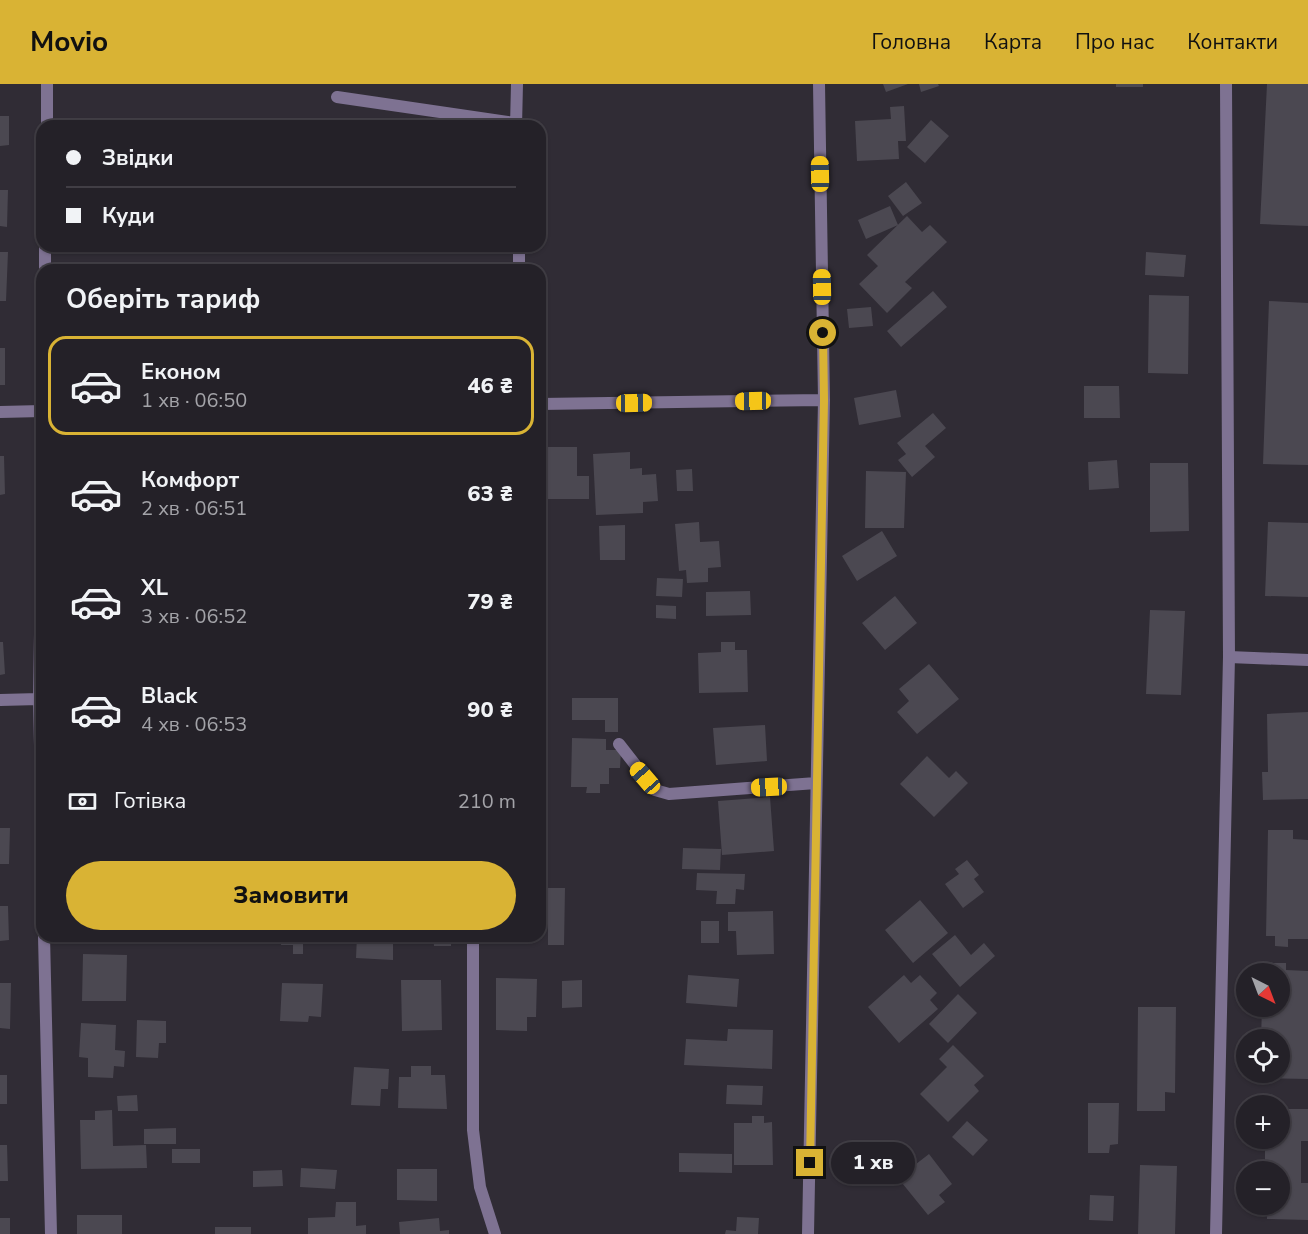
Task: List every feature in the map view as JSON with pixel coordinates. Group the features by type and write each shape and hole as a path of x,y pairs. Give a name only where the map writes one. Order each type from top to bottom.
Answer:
{"street":[{"path":"46,120 47,84"},
{"path":"516,120 517,84"},
{"path":"808,1234 824,400 819,84"},
{"path":"1216,1234 1229,657 1226,84"},
{"path":"337,98 488,120"},
{"path":"546,404 824,400"},
{"path":"0,412 36,411"},
{"path":"1229,657 1308,660"},
{"path":"0,700 36,699"},
{"path":"619,744 655,790 669,794 816,783"},
{"path":"44,942 51,1234"},
{"path":"473,942 473,1130 480,1187 495,1234"}],"building":[{"path":"883,84 908,84 886,92"},
{"path":"919,84 938,84 939,86 921,92"},
{"path":"1116,84 1143,84 1143,87 1116,87"},
{"path":"1267,84 1308,84 1308,226 1260,224"},
{"path":"904,106 906,141 898,141 899,159 857,161 855,121 891,119 890,107"},
{"path":"0,116 9,116 9,145 0,146"},
{"path":"931,120 949,136 925,163 907,147"},
{"path":"906,182 922,203 903,216 888,196"},
{"path":"0,190 8,190 7,227 0,226"},
{"path":"890,206 898,225 866,239 858,220"},
{"path":"907,216 922,232 930,225 947,242 905,282 912,288 887,313 859,284 878,266 867,255"},
{"path":"0,252 8,252 6,301 0,301"},
{"path":"1146,252 1186,255 1184,277 1145,275"},
{"path":"933,291 947,307 901,347 887,331"},
{"path":"1149,295 1189,296 1188,374 1148,373"},
{"path":"1269,301 1308,303 1308,465 1263,464"},
{"path":"871,307 873,326 849,328 847,309"},
{"path":"0,348 5,348 5,385 0,385"},
{"path":"1084,386 1119,386 1120,418 1084,418"},
{"path":"896,390 901,417 859,425 854,398"},
{"path":"933,413 946,428 925,446 935,457 912,477 898,460 906,454 897,443"},
{"path":"546,447 577,447 577,476 589,476 589,499 546,499"},
{"path":"630,452 630,469 642,468 642,475 656,474 658,501 643,502 643,513 596,515 593,454"},
{"path":"0,456 4,456 5,494 0,495"},
{"path":"1117,460 1119,488 1089,490 1088,462"},
{"path":"1150,463 1188,463 1189,531 1150,532"},
{"path":"692,469 693,491 677,491 676,470"},
{"path":"866,471 906,472 904,528 865,528"},
{"path":"699,522 700,542 719,541 721,567 708,568 708,582 687,583 686,570 679,571 675,524"},
{"path":"1268,522 1308,523 1308,597 1265,596"},
{"path":"625,525 625,560 600,560 599,526"},
{"path":"882,531 897,556 857,581 842,556"},
{"path":"657,578 683,579 682,597 656,596"},
{"path":"750,591 751,615 706,616 706,592"},
{"path":"895,596 917,623 885,650 862,623"},
{"path":"656,605 676,606 676,619 656,618"},
{"path":"1150,610 1185,611 1181,695 1146,694"},
{"path":"0,642 3,642 5,674 0,675"},
{"path":"721,642 735,642 735,650 747,650 748,692 699,693 698,653 721,652"},
{"path":"929,664 959,699 917,734 897,712 909,701 899,689"},
{"path":"572,698 618,698 618,732 605,732 605,720 572,720"},
{"path":"1308,712 1308,799 1263,800 1262,772 1268,772 1267,714"},
{"path":"765,725 767,761 716,765 713,728"},
{"path":"572,738 606,739 606,750 621,750 620,768 609,768 609,784 600,784 600,793 586,793 587,787 571,787"},
{"path":"927,756 949,778 956,771 968,783 934,817 900,784"},
{"path":"770,797 774,851 722,855 718,801"},
{"path":"0,828 10,828 9,864 0,864"},
{"path":"1268,830 1293,830 1293,839 1308,840 1308,939 1288,939 1288,947 1275,946 1275,936 1266,936"},
{"path":"683,848 721,849 720,870 682,869"},
{"path":"967,860 979,875 974,879 984,892 963,908 945,884 959,874 955,869"},
{"path":"697,873 745,874 744,890 736,889 735,904 716,904 717,891 696,890"},
{"path":"548,888 565,888 564,945 548,945"},
{"path":"920,900 948,933 913,963 885,930"},
{"path":"0,906 8,906 9,940 0,941"},
{"path":"773,911 774,954 737,955 736,931 728,931 728,912"},
{"path":"701,921 719,921 719,943 701,943"},
{"path":"955,935 971,955 984,943 995,956 960,987 932,954"},
{"path":"281,942 303,942 303,954 293,954 293,945 281,945"},
{"path":"357,942 393,943 393,960 356,958"},
{"path":"434,942 451,942 451,946 434,946"},
{"path":"83,954 127,955 126,1001 82,1001"},
{"path":"1290,970 1308,971 1308,1079 1290,1079 1290,1029 1261,1029 1262,1017 1290,1017"},
{"path":"688,975 739,979 737,1007 686,1003"},
{"path":"904,975 911,983 920,975 937,993 930,1000 938,1009 899,1043 868,1007"},
{"path":"496,978 537,979 536,1017 527,1017 527,1031 496,1030"},
{"path":"401,980 441,980 442,1030 402,1031"},
{"path":"582,980 582,1007 562,1008 562,981"},
{"path":"0,983 11,983 10,1029 0,1028"},
{"path":"282,983 323,984 321,1017 309,1016 308,1022 280,1021"},
{"path":"958,994 977,1013 948,1043 929,1024"},
{"path":"1138,1007 1176,1007 1175,1093 1165,1092 1165,1111 1137,1111"},
{"path":"137,1020 166,1021 166,1043 159,1043 158,1058 136,1057"},
{"path":"81,1023 116,1025 115,1050 125,1051 124,1067 114,1066 113,1078 88,1077 88,1058 79,1057"},
{"path":"728,1029 773,1030 772,1069 684,1065 686,1039 727,1041"},
{"path":"953,1045 984,1076 974,1085 979,1091 948,1122 920,1094 947,1067 939,1059"},
{"path":"411,1066 431,1066 431,1075 445,1075 447,1109 398,1108 399,1077 411,1077"},
{"path":"354,1067 389,1069 388,1089 381,1089 380,1106 351,1105"},
{"path":"0,1075 7,1075 7,1104 0,1104"},
{"path":"727,1085 763,1086 762,1105 726,1104"},
{"path":"137,1095 138,1111 118,1111 117,1096"},
{"path":"1088,1103 1119,1103 1118,1144 1110,1145 1109,1153 1088,1153"},
{"path":"1290,1109 1308,1109 1308,1141 1301,1141 1301,1183 1308,1183 1308,1220 1267,1219 1267,1215 1290,1215 1290,1161 1256,1161 1265,1160 1265,1149 1290,1149"},
{"path":"112,1110 113,1146 146,1145 147,1168 81,1169 80,1120 95,1120 95,1111"},
{"path":"752,1116 764,1116 764,1123 772,1122 773,1165 734,1165 734,1123 752,1123"},
{"path":"967,1121 988,1140 973,1156 952,1137"},
{"path":"176,1128 176,1144 144,1144 144,1129"},
{"path":"0,1145 7,1145 8,1181 0,1181"},
{"path":"172,1149 200,1149 200,1163 172,1163"},
{"path":"679,1153 732,1154 732,1173 679,1172"},
{"path":"929,1154 952,1184 939,1195 945,1202 928,1215 898,1178"},
{"path":"1140,1165 1177,1166 1175,1234 1138,1234"},
{"path":"301,1168 337,1170 335,1189 300,1187"},
{"path":"397,1169 437,1169 437,1201 397,1200"},
{"path":"282,1170 283,1186 253,1187 253,1171"},
{"path":"1090,1195 1114,1196 1113,1221 1089,1220"},
{"path":"336,1202 356,1202 356,1226 366,1225 366,1234 308,1234 308,1218 335,1217"},
{"path":"77,1215 122,1215 122,1234 77,1234"},
{"path":"737,1217 759,1218 758,1234 725,1234 726,1230 736,1231"},
{"path":"0,1218 10,1218 10,1234 0,1234"},
{"path":"439,1218 440,1231 449,1230 449,1234 400,1234 399,1222"},
{"path":"215,1227 251,1227 251,1234 215,1234"}],"route":[{"path":"810,1163 824,400 823,333"}]}
